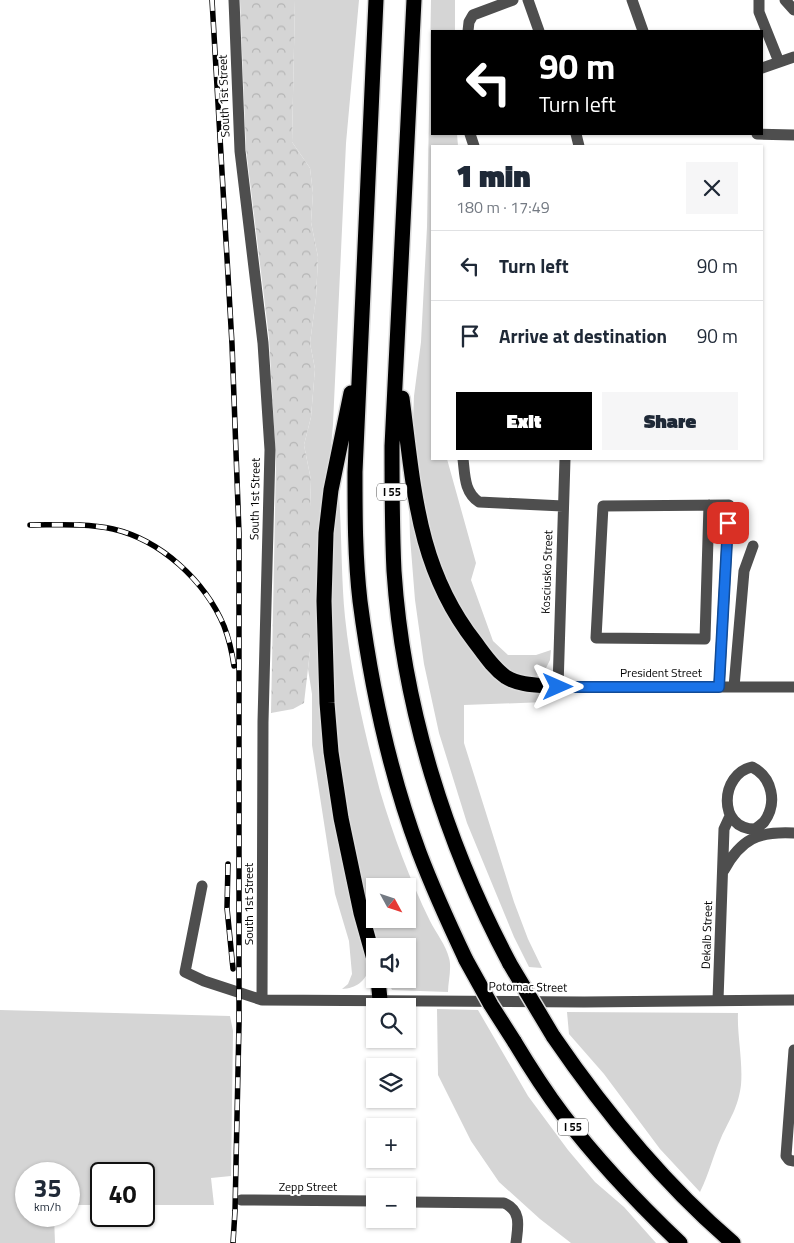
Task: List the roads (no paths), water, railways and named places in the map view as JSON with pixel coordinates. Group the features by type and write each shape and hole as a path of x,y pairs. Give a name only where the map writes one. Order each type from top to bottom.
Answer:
{"highway":[{"name":"I 55","path":"376,0 355,472 360,599 369,663 382,729 398,789 429,876 466,960 491,1005 563,1114 642,1207 680,1243"},
{"name":"I 55","path":"414,0 392,446 392,510 394,572 402,636 412,695 427,757 446,819 494,933 510,964 553,1036 604,1108 654,1167 733,1243"},
{"path":"360,343 331,490 326,533 324,601 325,659 331,752 340,818 368,938"},
{"path":"396,360 419,523 433,569 442,588 469,634 496,668 506,677 529,684 558,687"}],"street":[{"name":"South 1st Street","path":"234,0 240,151 263,343 270,450 263,722 262,1000"},
{"path":"468,30 469,22 473,15 513,0"},
{"path":"528,0 539,30"},
{"path":"632,0 643,30"},
{"path":"759,0 759,12 779,62"},
{"path":"786,0 794,10"},
{"path":"763,68 794,57"},
{"path":"763,134 794,135"},
{"path":"463,460 466,484 473,498 480,502 563,506"},
{"name":"Kosciusko Street","path":"558,687 565,460"},
{"path":"709,505 705,639 596,638 603,506 709,505 729,505 719,687"},
{"path":"708,542 727,542"},
{"path":"734,687 744,571 753,546"},
{"name":"President Street","path":"558,687 794,687"},
{"path":"752,766 761,771 767,779 772,792 771,808 756,833 735,823 730,816 728,798 734,776 743,769 752,766"},
{"name":"Dekalb Street","path":"718,1000 724,829 730,816"},
{"name":"Dekalb Street","path":"723,872 738,848 756,833 794,833"},
{"name":"Potomac Street","path":"202,886 185,972 204,981 262,1000 366,1000"},
{"name":"Potomac Street","path":"416,1000 584,1002 794,1000"},
{"path":"794,1050 786,1156 789,1160 794,1161"},
{"name":"Zepp Street","path":"241,1200 366,1201"},
{"path":"416,1202 504,1203 513,1207 516,1214 518,1223 516,1243"}],"railway":[{"path":"212,0 232,344 239,533 239,1024 233,1243"},
{"path":"30,525 82,525 113,529 131,534 148,542 164,553 193,578 216,609 224,626 234,666"},
{"path":"228,864 227,908 233,969"}]}
